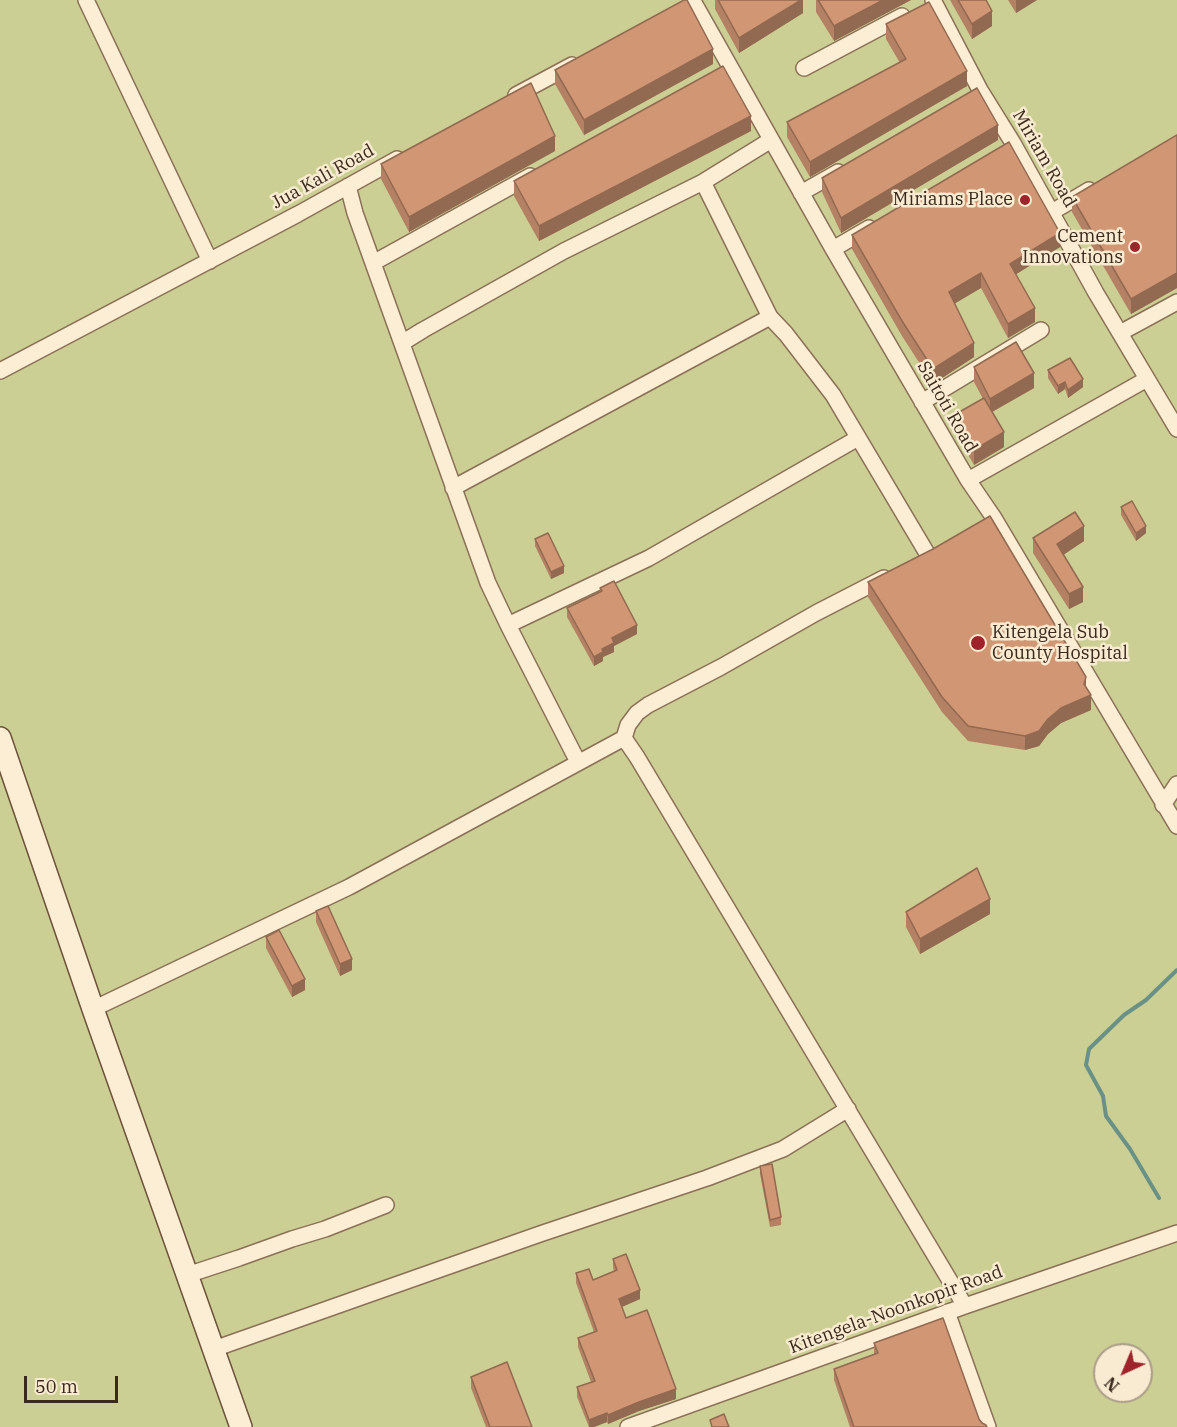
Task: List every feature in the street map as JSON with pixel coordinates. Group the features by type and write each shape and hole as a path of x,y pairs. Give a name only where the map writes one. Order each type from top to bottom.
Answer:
{"street":[{"path":"87,0 210,261"},
{"name":"Saitoti Road","path":"690,2 724,68 771,140 990,520 1177,826"},
{"path":"804,68 925,4"},
{"name":"Miriam Road","path":"925,4 975,92 1052,212 1177,429"},
{"path":"499,105 585,58"},
{"path":"402,343 564,251 703,182 771,140"},
{"name":"Jua Kali Road","path":"0,370 210,261 408,153"},
{"path":"801,193 851,164"},
{"path":"373,263 541,170"},
{"path":"703,182 770,317 833,395 928,555"},
{"path":"1052,212 1100,184"},
{"path":"348,186 355,213 488,584 578,762"},
{"path":"833,249 881,221"},
{"path":"1120,333 1177,302"},
{"path":"453,488 770,317"},
{"path":"922,402 1041,330"},
{"path":"968,480 1147,379"},
{"path":"508,625 649,558 858,438"},
{"path":"93,1009 349,886 624,738 628,724 648,705 898,571"},
{"path":"0,738 241,1427"},
{"path":"624,738 965,1306"},
{"path":"1163,805 1177,784"},
{"path":"214,1349 707,1178 783,1149 848,1109"},
{"path":"187,1275 325,1229 386,1205"},
{"name":"Kitengela-Noonkopir Road","path":"628,1427 947,1312 1177,1233"},
{"path":"947,1312 988,1427"}],"green space":[{"path":"0,0 1177,0 1177,1427 0,1427"}],"building":[{"path":"687,0 713,49 584,120 555,70"},
{"path":"718,0 801,0 739,38"},
{"path":"818,0 883,0 834,26"},
{"path":"958,0 986,0 992,11 972,24"},
{"path":"929,2 967,71 810,162 787,122 906,59 886,24"},
{"path":"723,66 751,116 539,226 514,181"},
{"path":"531,83 555,136 409,217 381,164"},
{"path":"977,88 998,125 841,218 822,178"},
{"name":"Cement Innovations","path":"1177,135 1177,273 1131,299 1072,197"},
{"path":"1009,142 1060,233 1010,264 1035,308 1008,324 981,273 949,292 974,343 933,369 852,235"},
{"path":"1016,342 1034,373 990,399 974,367"},
{"path":"1070,358 1083,379 1068,390 1065,382 1058,386 1048,370"},
{"path":"984,398 1004,432 974,450 954,415"},
{"path":"1132,501 1146,526 1136,533 1121,507"},
{"path":"1075,512 1084,526 1057,544 1083,587 1069,594 1033,538"},
{"name":"Kitengela Sub County Hospital","path":"990,516 1086,677 1084,684 1091,695 1061,708 1039,731 1025,736 968,726 942,697 868,582 933,549"},
{"path":"548,533 564,566 551,572 535,539"},
{"path":"614,581 637,625 612,638 614,643 602,649 603,652 594,657 567,608 602,591 600,588"},
{"path":"977,868 990,899 920,939 906,912"},
{"path":"328,906 352,959 340,964 316,911"},
{"path":"279,930 305,979 292,986 266,937"},
{"path":"772,1164 781,1217 770,1220 760,1166"},
{"path":"626,1254 640,1290 619,1299 626,1318 647,1310 676,1389 589,1420 577,1387 595,1381 578,1338 597,1331 576,1273 589,1269 593,1280 617,1270 613,1259"},
{"path":"943,1318 979,1419 987,1427 854,1427 834,1369 878,1353 874,1343"},
{"path":"507,1362 532,1427 490,1427 471,1377"},
{"path":"724,1414 729,1427 712,1427 710,1420"}],"waterway":[{"path":"1159,1198 1130,1149 1106,1116 1103,1096 1086,1065 1089,1049 1124,1015 1146,1000 1177,970"}],"place":[{"name":"Miriams Place","path":"1025,200"},
{"name":"Cement Innovations","path":"1135,247"},
{"name":"Kitengela Sub County Hospital","path":"978,643"}]}
